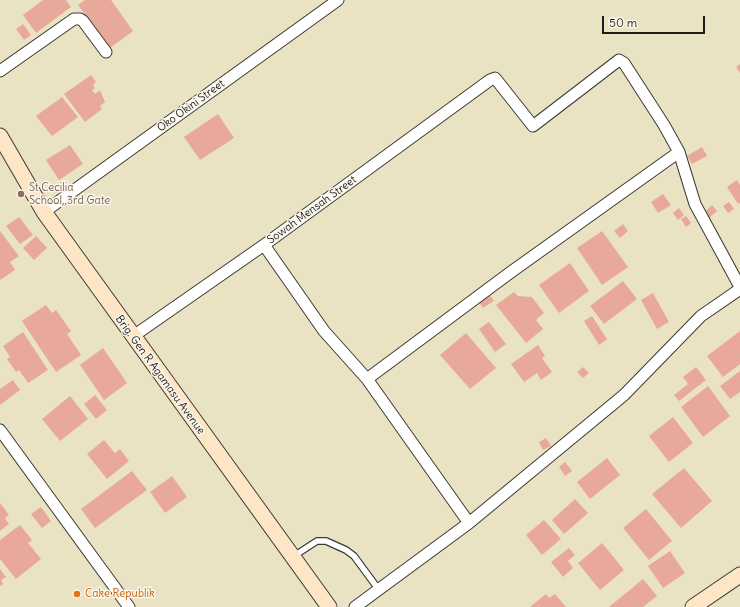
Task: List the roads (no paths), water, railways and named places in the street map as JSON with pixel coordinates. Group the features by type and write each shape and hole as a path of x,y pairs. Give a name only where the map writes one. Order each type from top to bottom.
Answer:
{"street":[{"name":"Oko Okini Street","path":"44,212 338,0"},
{"path":"0,71 74,19 80,19 83,22 106,52"},
{"name":"Sowah Mensah Street","path":"132,337 264,245 490,80 495,78 533,126 616,62 622,61 664,125 679,152"},
{"name":"Brig. Gen R Agamasu Avenue","path":"0,136 44,212 132,337 329,607"},
{"path":"355,607 469,523 624,395 701,316 740,288 695,204 679,152 511,272 367,379"},
{"path":"264,245 324,331 367,379 469,523"},
{"path":"0,430 129,607"},
{"path":"693,607 740,575"},
{"path":"712,607 740,581"}],"lane":[{"path":"292,557 317,541 326,541 346,550 354,556 378,590"}],"place":[{"name":"St Cecilia School, 3rd Gate","path":"21,194"},
{"name":"Cake Republik","path":"77,594"}]}
